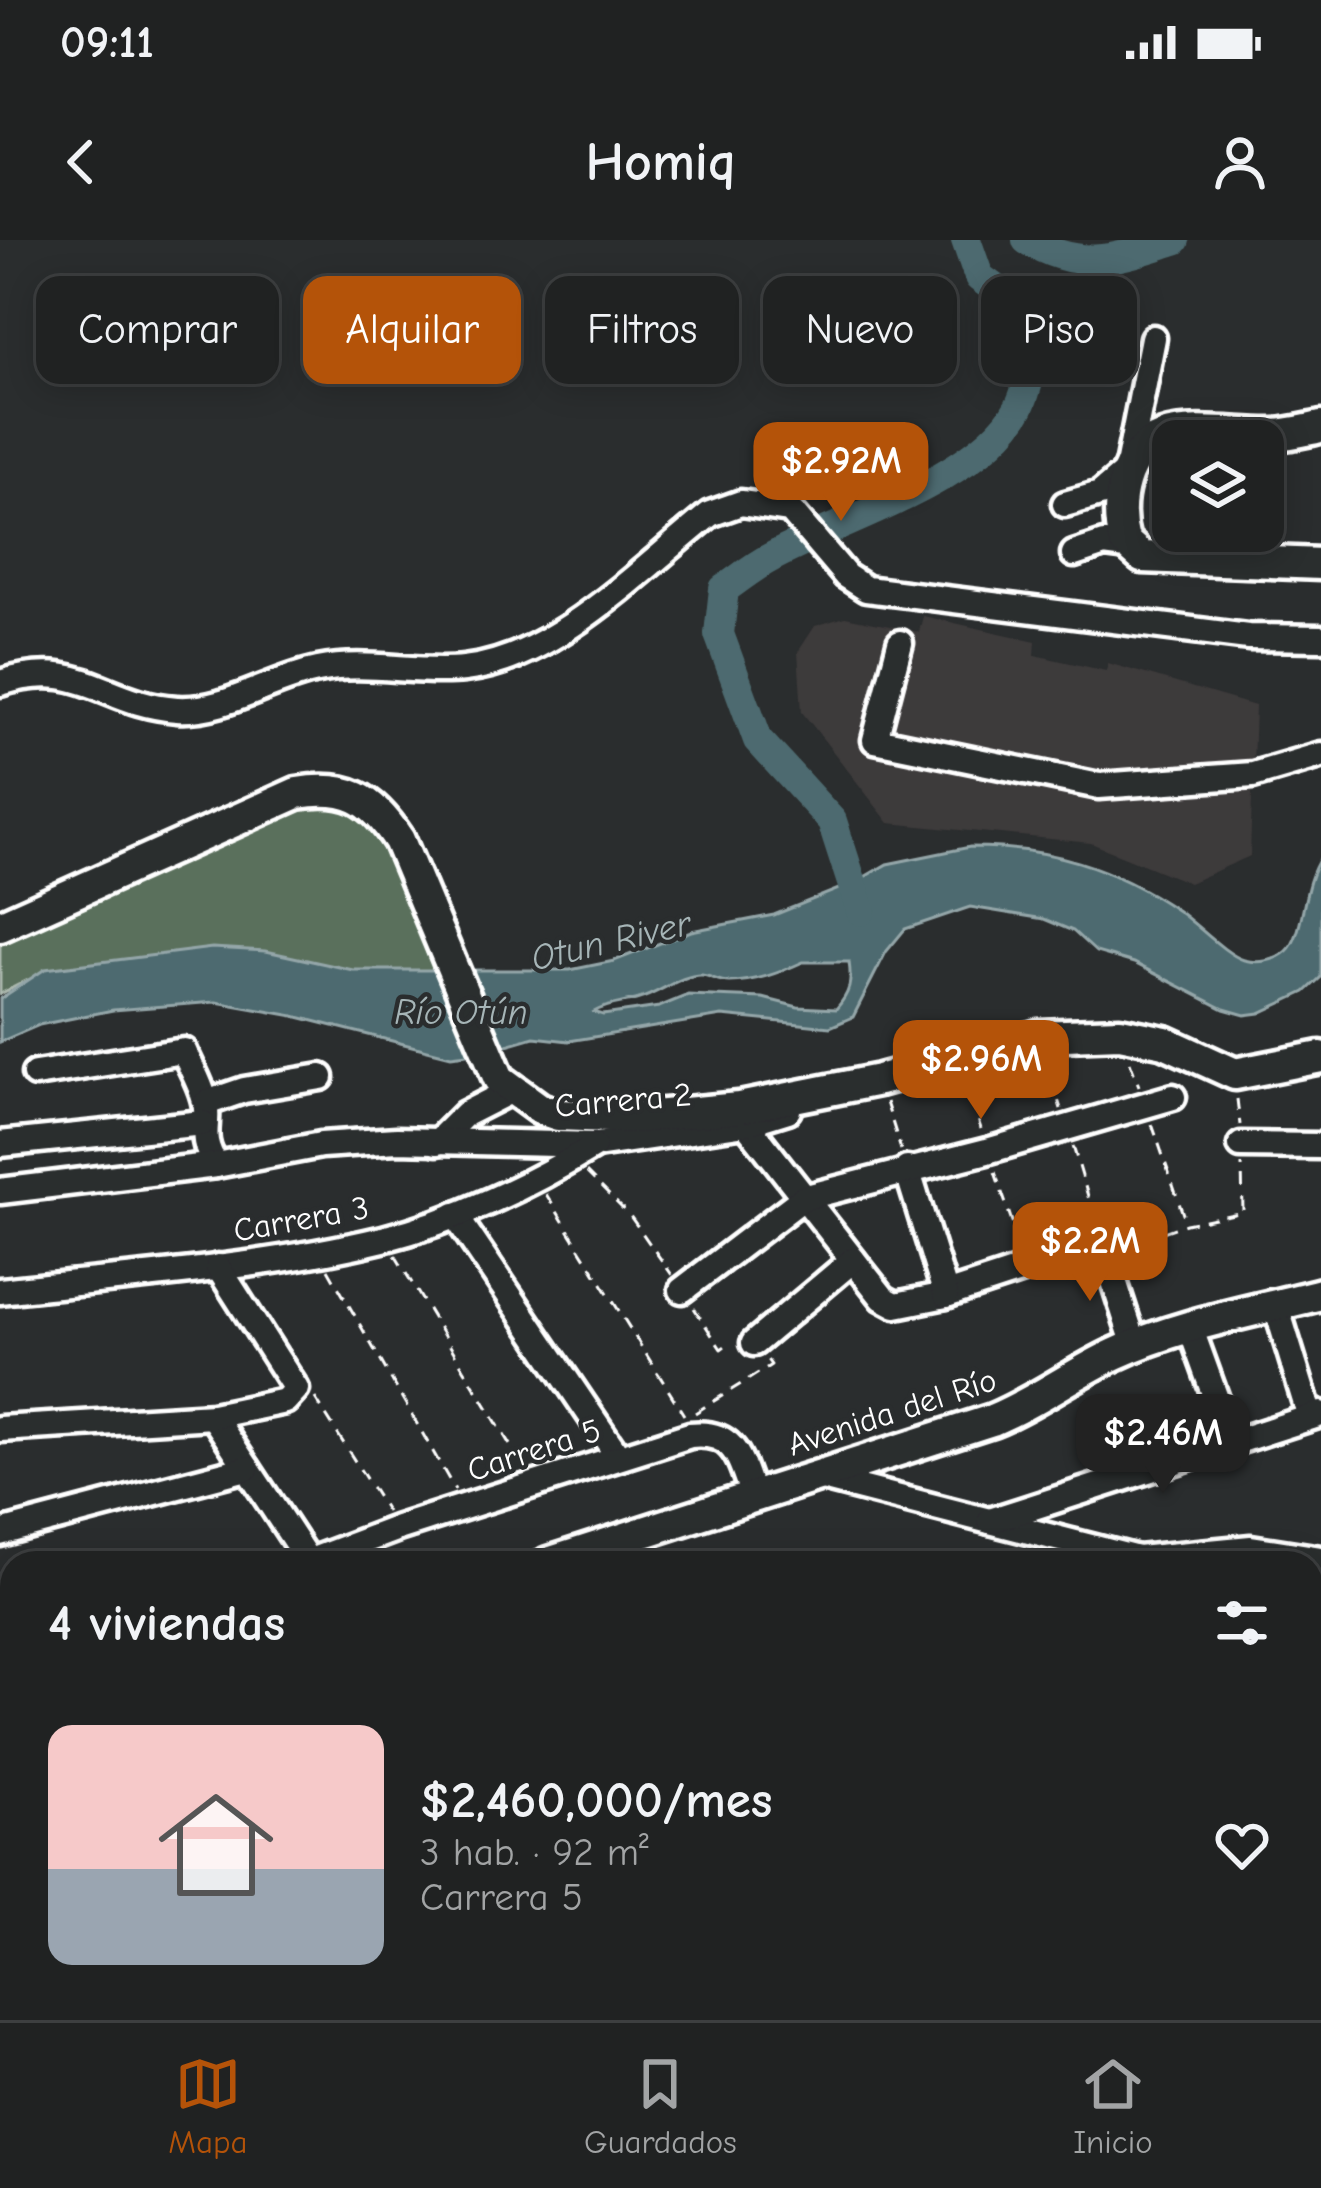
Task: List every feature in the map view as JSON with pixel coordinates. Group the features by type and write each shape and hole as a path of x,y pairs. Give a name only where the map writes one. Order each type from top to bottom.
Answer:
{"main road":[{"path":"1321,427 1281,435 1162,437 1139,454 1127,471 1120,506 1127,547 1142,557 1321,564"},
{"path":"0,926 297,793 330,790 358,797 380,810 399,840 506,1084 558,1115 600,1119 739,1108 879,1080"},
{"name":"Carrera 2","path":"879,1080 1038,1036 1120,1033 1165,1042 1235,1074 1321,1057"},
{"name":"Avenida del Río","path":"585,1551 992,1420 1136,1346 1190,1327 1321,1294"}],"street":[{"path":"1065,504 1100,494 1127,471 1153,338"},
{"path":"0,683 50,673 79,677 146,704 193,709 224,703 297,674 338,666 458,670 492,665 555,637 710,514 740,503 790,510 846,576 866,589 1248,637 1321,638"},
{"path":"1074,554 1104,544 1127,547"},
{"path":"900,643 875,740 1099,786 1253,775 1321,755"},
{"path":"35,1074 184,1051 205,1113 207,1151 216,1165"},
{"path":"0,1144 205,1113 244,1090 321,1077"},
{"name":"Carrera 2","path":"0,1192 216,1165 321,1145 437,1142 585,1152 746,1124 879,1080"},
{"path":"437,1142 506,1084"},
{"path":"682,1290 803,1198 1173,1097"},
{"path":"746,1124 883,1298 896,1305 946,1295 1102,1244 1136,1346"},
{"path":"1241,1145 1321,1146"},
{"name":"Carrera 3","path":"0,1291 218,1267 385,1238 455,1215 585,1152"},
{"path":"907,1169 946,1295"},
{"path":"455,1215 619,1456"},
{"path":"754,1343 853,1260"},
{"path":"0,1429 213,1416 285,1401 296,1389 218,1267"},
{"path":"988,1521 1316,1416 1276,1306"},
{"path":"1190,1327 1232,1442"},
{"path":"213,1416 300,1551"},
{"name":"Carrera 5","path":"336,1551 690,1435 719,1436 738,1455 753,1496"},
{"path":"0,1533 247,1468"},
{"path":"814,1476 1106,1551"},
{"path":"1229,1551 1272,1551"}],"path":[{"path":"1120,1033 1186,1225"},
{"path":"879,1080 907,1169"},
{"path":"535,1178 686,1419 771,1365 742,1335 721,1348 585,1152"},
{"path":"1105,1252 1243,1212"},
{"path":"385,1238 534,1484"},
{"path":"317,1251 465,1507"},
{"path":"296,1389 308,1387 398,1528"}],"shaded area":[{"path":"923,616 1036,641 1035,655 1106,671 1108,663 1255,706 1250,856 1189,883 1091,843 889,823 802,712 798,652 815,626 845,617 919,632"}],"green space":[{"path":"318,789 380,827 445,1001 28,980 0,994 0,926"}],"water":[{"name":"Río Otún","path":"970,847 1053,855 1129,882 1185,916 1229,952 1255,962 1278,957 1293,943 1321,857 1321,977 1305,992 1245,1015 1134,963 1096,952 1073,931 1044,919 970,907 905,929 886,952 853,1017 830,1027 722,1016 569,1041 534,1037 451,1056 294,1016 216,1002 113,1010 39,1025 0,1042 0,999 45,969 212,948 266,951 353,970 570,970 614,961 691,931 774,915 854,883 887,864","holes":["803,962 849,962 849,987 836,1009 798,1007 763,998 688,995 659,1007 603,1015 594,1012 694,976 739,982"]}],"waterway":[{"path":"861,911 832,821 758,740 719,634 724,589 770,558 942,476 1000,432 1019,407 1036,336 1019,306 979,277 966,240"},
{"path":"1027,240 1083,259 1117,257 1175,240"}],"water label":[{"name":"Otun River","path":"611,941"}]}
